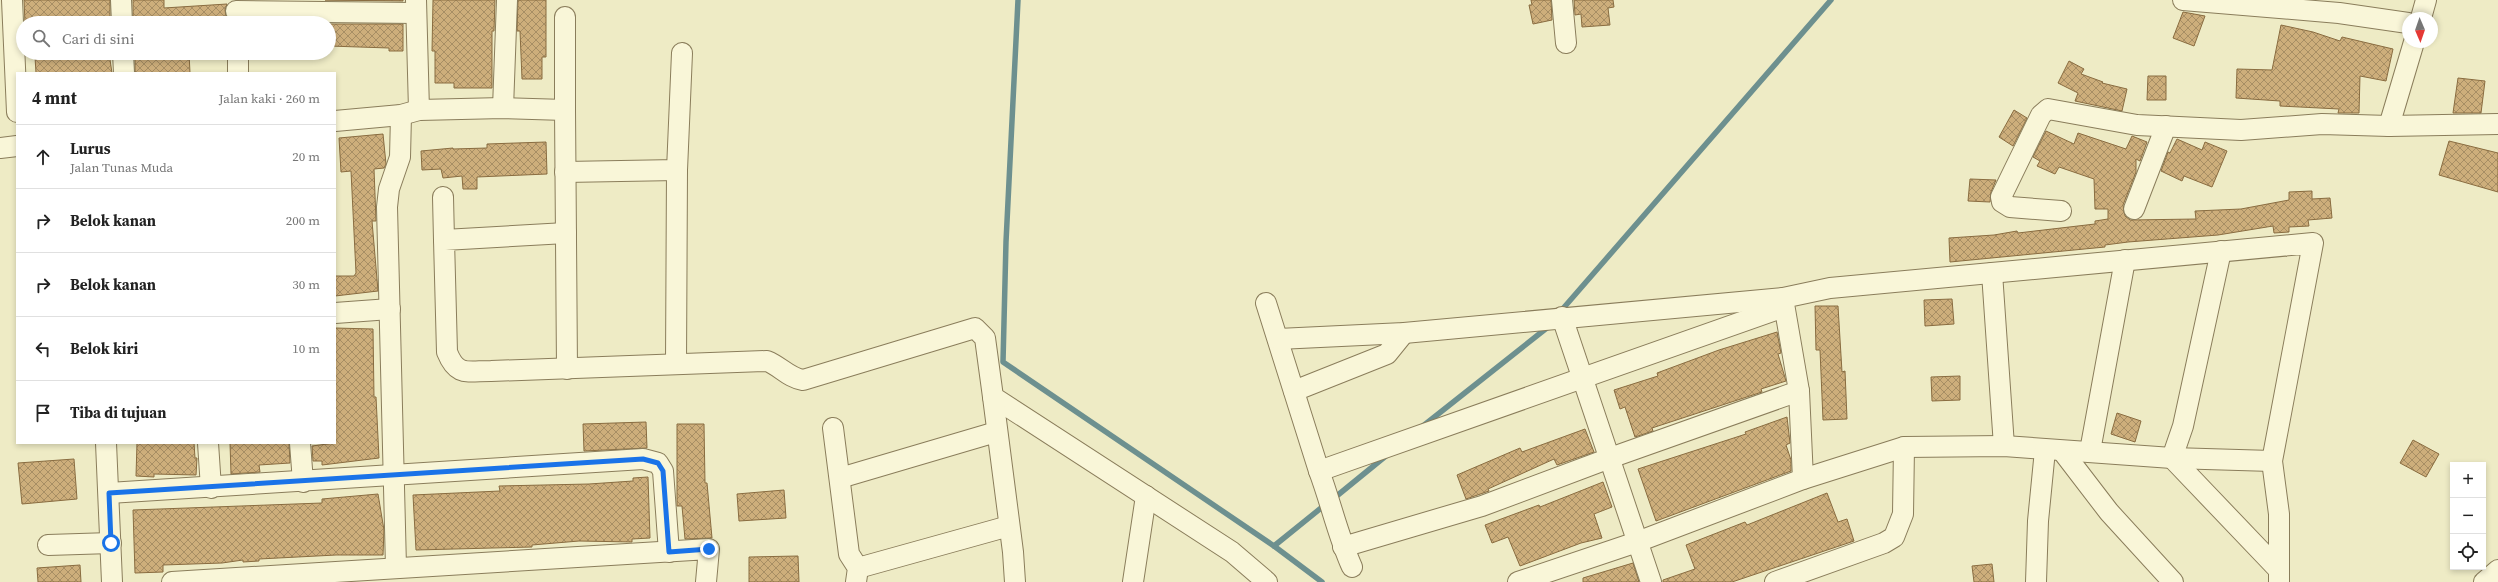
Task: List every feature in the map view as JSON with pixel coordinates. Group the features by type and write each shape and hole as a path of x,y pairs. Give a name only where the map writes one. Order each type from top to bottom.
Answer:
{"street":[{"path":"12,0 16,90"},
{"path":"121,0 122,16"},
{"path":"503,108 507,0"},
{"path":"1562,0 1566,43"},
{"path":"2183,0 2339,13 2402,21"},
{"path":"2423,12 2426,0"},
{"path":"236,11 416,7 410,113 400,157 389,189 387,207 392,476 396,567"},
{"path":"565,18 567,369"},
{"path":"2389,126 2412,48"},
{"path":"676,364 677,170 682,53"},
{"path":"123,60 124,72"},
{"path":"238,60 238,72"},
{"path":"336,121 410,113 503,108 565,110"},
{"path":"2061,212 2010,207 2002,202 2002,191 2043,111 2048,109 2137,125 2241,130 2322,124 2389,126 2498,124"},
{"path":"2134,209 2166,126"},
{"path":"0,148 16,146"},
{"path":"565,172 677,170"},
{"path":"443,197 447,352 455,368 462,372 767,361 779,366 794,379 803,380 975,328 985,338 1008,526 1013,552 1015,582"},
{"path":"444,240 566,233"},
{"path":"1319,471 1584,376 1783,302 1830,288 2313,243 2272,460 2279,514 2279,576"},
{"path":"2172,458 2183,426 2221,251"},
{"path":"2090,451 2125,260"},
{"path":"1992,272 2004,446"},
{"path":"1278,339 1404,333 1558,318 1783,302"},
{"path":"1783,302 1798,391 1802,479"},
{"path":"1266,303 1319,471 1331,503 1343,548 1352,567"},
{"path":"336,313 390,310"},
{"path":"1558,318 1584,376 1651,582"},
{"path":"1294,391 1388,354 1404,333"},
{"path":"1343,548 1482,506 1610,458 1798,391"},
{"path":"993,397 1232,552 1267,582"},
{"path":"833,428 849,554 857,575 1008,526"},
{"path":"840,478 996,432"},
{"path":"106,444 112,582"},
{"path":"208,444 211,488"},
{"path":"300,444 303,482"},
{"path":"1518,582 1637,542 1802,479 1904,447 2004,446 2054,451 2090,451 2172,458 2272,460"},
{"path":"1775,582 1884,544 1894,537 1903,514 1904,447"},
{"path":"2036,582 2038,521 2054,451"},
{"path":"2054,451 2173,582"},
{"path":"2172,458 2279,576"},
{"path":"109,493 211,488 643,459 653,460 658,463 663,471 669,552"},
{"path":"1133,582 1146,496"},
{"path":"48,544 111,543"},
{"path":"172,582 396,567 709,549 706,582"},
{"path":"2484,582 2498,570"}],"building":[{"path":"24,0 110,0 110,16 25,16"},
{"path":"133,0 164,0 164,8 227,4 225,10 226,16 133,16"},
{"path":"325,0 403,0 403,1"},
{"path":"433,0 495,0 494,31 492,31 492,88 454,88 454,83 435,83 435,51 432,51"},
{"path":"518,0 546,0 546,57 542,57 542,79 522,79 520,31 517,31"},
{"path":"1531,0 1551,0 1552,20 1533,24 1529,5 1532,5"},
{"path":"1574,0 1613,0 1614,7 1608,8 1610,25 1582,27 1581,14 1575,15"},
{"path":"2183,12 2205,16 2194,46 2173,38"},
{"path":"336,24 403,24 403,51 389,51 389,48 336,46"},
{"path":"2281,25 2313,32 2340,41 2342,37 2393,49 2386,81 2360,76 2359,113 2338,113 2339,109 2280,106 2280,101 2236,98 2237,69 2272,70"},
{"path":"35,60 110,60 112,72 36,72"},
{"path":"135,60 189,60 190,72 135,72"},
{"path":"2069,61 2084,69 2081,74 2103,82 2102,83 2127,89 2122,111 2075,101 2078,93 2058,83"},
{"path":"2148,76 2166,76 2166,100 2147,100"},
{"path":"2458,78 2485,81 2481,113 2453,113"},
{"path":"2014,110 2027,118 2013,146 1999,137"},
{"path":"2046,131 2074,144 2078,133 2126,149 2132,136 2147,142 2140,161 2136,159 2136,172 2123,205 2125,216 2130,220 2196,219 2195,211 2241,209 2289,200 2289,192 2312,191 2312,199 2330,198 2332,218 2308,220 2309,226 2289,227 2289,232 2274,233 2273,226 2218,235 2128,242 2105,245 2105,247 1950,262 1949,238 1994,235 2017,231 2018,233 2095,224 2095,221 2108,219 2108,209 2095,209 2094,179 2059,167 2055,174 2037,166 2040,161 2033,157"},
{"path":"383,134 386,164 384,168 374,169 376,221 372,221 378,291 336,296 336,276 354,276 356,273 351,171 341,172 339,138"},
{"path":"2177,139 2202,150 2205,142 2227,151 2212,187 2184,176 2182,181 2161,171 2168,152 2170,153"},
{"path":"2449,141 2498,153 2498,192 2439,175"},
{"path":"546,142 547,174 477,177 477,189 463,189 462,176 443,178 441,169 422,170 421,151 453,148 487,148 487,144"},
{"path":"1970,179 1996,180 1991,192 1990,202 1968,201"},
{"path":"1952,299 1954,324 1925,326 1924,300"},
{"path":"1815,306 1838,306 1842,372 1845,371 1847,419 1823,420 1820,350 1816,350"},
{"path":"336,328 373,329 374,397 376,397 379,458 322,465 322,461 313,461 312,446 336,444"},
{"path":"1777,332 1781,353 1778,354 1786,381 1761,389 1762,392 1652,428 1653,431 1635,437 1625,407 1620,409 1614,390 1658,376 1657,373 1719,350"},
{"path":"1960,376 1960,400 1932,401 1931,377"},
{"path":"2117,413 2141,421 2135,442 2111,434"},
{"path":"1787,417 1790,443 1786,445 1791,460 1791,471 1656,521 1638,469 1746,434 1745,432"},
{"path":"646,422 647,448 584,451 583,424"},
{"path":"677,424 704,424 705,483 707,483 712,538 685,539 682,506 677,506"},
{"path":"1585,429 1594,452 1557,465 1554,459 1488,489 1489,491 1466,499 1457,475 1520,448 1522,452"},
{"path":"2413,440 2439,454 2426,477 2400,463"},
{"path":"137,444 194,444 195,458 197,458 196,475 154,474 154,477 136,476"},
{"path":"230,444 289,444 290,463 259,465 260,472 231,474"},
{"path":"74,459 77,499 22,504 18,463"},
{"path":"648,477 650,538 632,539 632,542 579,541 532,545 532,547 416,550 413,495 500,491 499,486 589,484 633,481 633,478"},
{"path":"1603,482 1612,507 1594,514 1602,538 1581,543 1520,566 1508,537 1492,543 1485,525 1539,505 1540,507"},
{"path":"784,490 786,518 739,521 737,494"},
{"path":"1827,493 1838,522 1847,519 1854,541 1732,582 1663,582 1663,580 1695,569 1686,545 1745,522 1747,525"},
{"path":"378,494 384,530 383,555 336,555 259,559 259,561 243,562 243,560 222,563 163,565 163,572 135,573 133,510 322,503 322,499"},
{"path":"798,556 799,582 749,582 749,557"},
{"path":"1633,563 1639,582 1583,582 1583,578"},
{"path":"1992,564 1994,582 1974,582 1972,566"},
{"path":"80,565 81,582 38,582 37,568"}],"waterway":[{"path":"1018,0 1006,242 1003,362 1274,546 1322,582"},
{"path":"1560,312 1831,0"},
{"path":"1423,426 1548,327"},
{"path":"1333,499 1387,455"},
{"path":"1274,546 1326,504"}],"route":[{"path":"111,543 109,493 211,488 643,459 653,460 658,463 663,471 669,552 709,549"}]}
